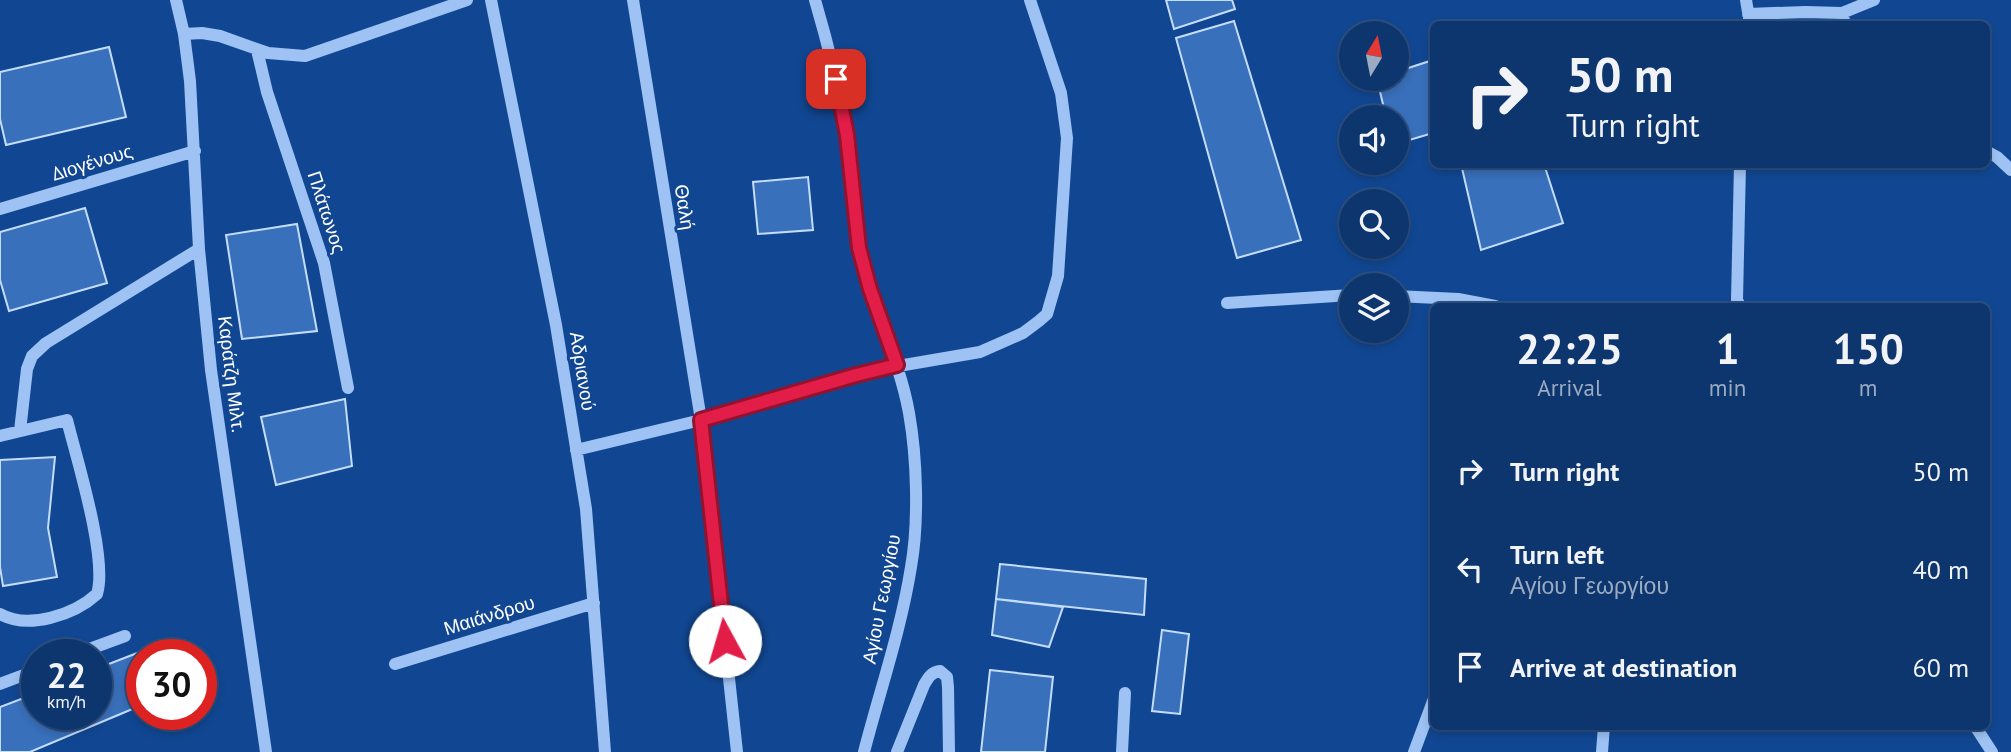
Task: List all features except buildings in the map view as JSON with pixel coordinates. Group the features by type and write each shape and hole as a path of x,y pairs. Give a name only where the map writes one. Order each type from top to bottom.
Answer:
{"street":[{"name":"Καράτζη Μιλτ.","path":"176,0 190,81 199,249 211,370 266,752"},
{"path":"184,34 220,36 257,50 293,56 315,54 467,0"},
{"name":"Αδριανού","path":"491,0 556,325 586,509 606,752"},
{"name":"Θαλή","path":"633,0 701,420 737,752"},
{"name":"Αγίου Γεωργίου","path":"815,0 842,108 859,248 897,365 912,433 916,505 914,547 904,605 864,752"},
{"path":"576,450 701,420 897,365 980,352 1007,341 1039,321 1046,314 1053,296 1061,253 1067,138 1061,93 1030,0"},
{"path":"1746,0 1749,19 1805,12 1843,19 1874,0"},
{"name":"Πλάτωνος","path":"257,50 267,92 324,263 348,388"},
{"name":"Διογένους","path":"0,209 195,151"},
{"path":"1990,153 2011,170"},
{"path":"1736,303 1740,168"},
{"path":"20,431 27,369 32,356 46,343 199,249"},
{"path":"1227,303 1339,297"},
{"path":"1409,297 1479,303"},
{"path":"0,436 67,420 96,546 100,578 97,594 72,611 29,621 16,621 0,614"},
{"name":"Μαιάνδρου","path":"395,664 594,603"},
{"path":"112,641 125,636"},
{"path":"897,752 927,680 935,671 940,670 947,677 948,752"},
{"path":"0,684 21,676"},
{"path":"1122,752 1125,693"},
{"path":"1414,752 1430,709"},
{"path":"1602,752 1604,730"},
{"path":"1978,730 1992,752"}],"route":[{"path":"725,641 701,420 897,365 870,289 859,248 847,135 836,79"}]}
